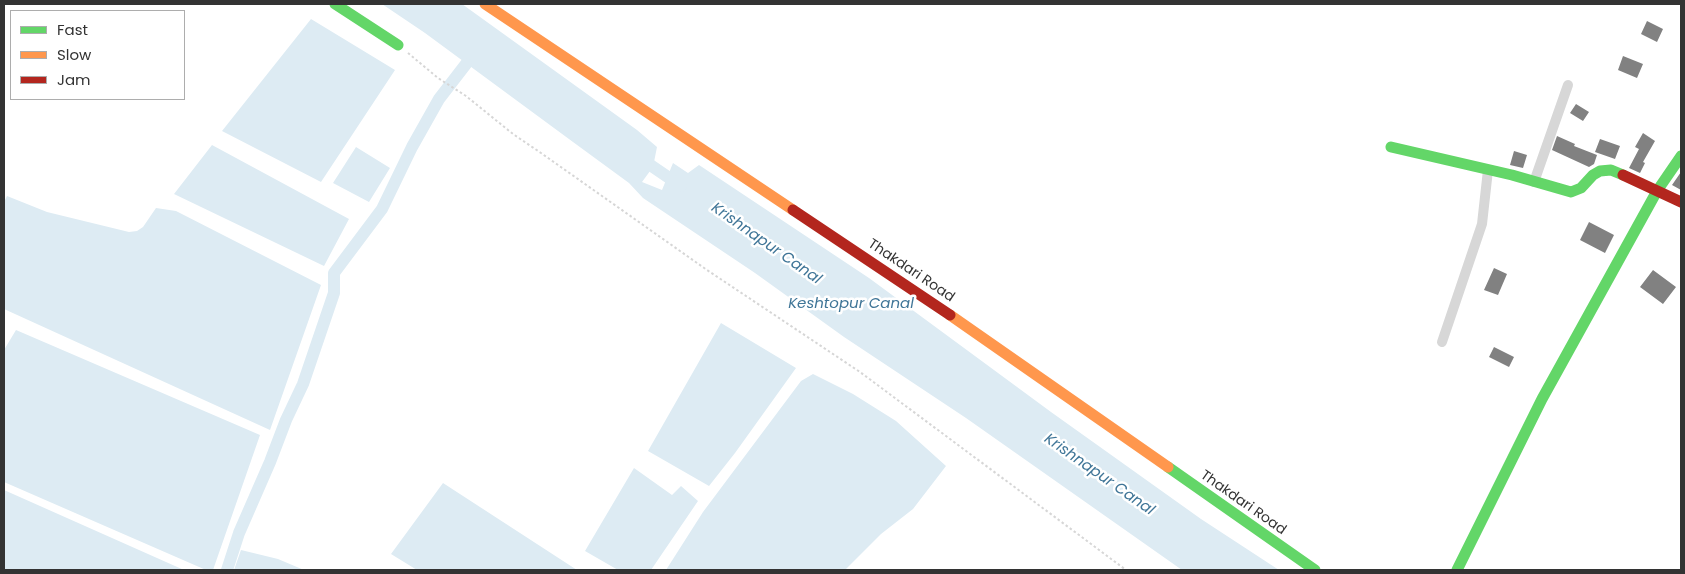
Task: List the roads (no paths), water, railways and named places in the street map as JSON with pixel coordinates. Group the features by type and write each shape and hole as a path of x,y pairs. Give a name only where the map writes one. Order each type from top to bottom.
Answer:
{"street":[{"path":"335,4 398,45"},
{"name":"Thakdari Road","path":"485,4 933,303 1315,570"},
{"path":"1534,182 1568,85"},
{"path":"1391,147 1571,192 1581,188 1593,175 1600,171 1611,170 1681,202"},
{"path":"1456,570 1542,399 1657,191 1681,156"},
{"path":"1442,342 1482,224 1488,170"}],"water":[{"name":"Keshtopur Canal","path":"382,4 462,4 637,130 657,147 653,167 642,182 662,190 673,163 688,173 699,165 869,278 1051,412 1201,519 1279,570 1182,570 966,418 844,337 755,273 643,198 629,183 425,33"},
{"path":"311,19 395,70 321,182 222,131"},
{"path":"212,145 349,219 324,266 174,194"},
{"path":"356,147 390,168 369,202 333,183"},
{"path":"7,196 47,212 129,232 137,231 143,227 156,208 176,211 321,285 270,430 4,309 4,202"},
{"path":"721,323 796,368 709,486 648,451"},
{"path":"16,330 260,435 213,570 206,570 4,482 4,350"},
{"path":"813,374 853,394 896,421 946,466 913,509 881,534 845,570 666,570 703,512 801,381"},
{"path":"634,468 672,495 681,486 698,501 651,570 618,570 585,551"},
{"path":"443,483 577,570 417,570 391,554"},
{"path":"4,490 184,570 4,570"},
{"path":"241,550 278,559 304,570 234,570"}],"waterway":[{"path":"227,570 239,533 303,384 334,293 334,273 382,209 412,147 439,99 466,64"},
{"name":"Krishnapur Canal","path":"640,158 681,186"}]}
